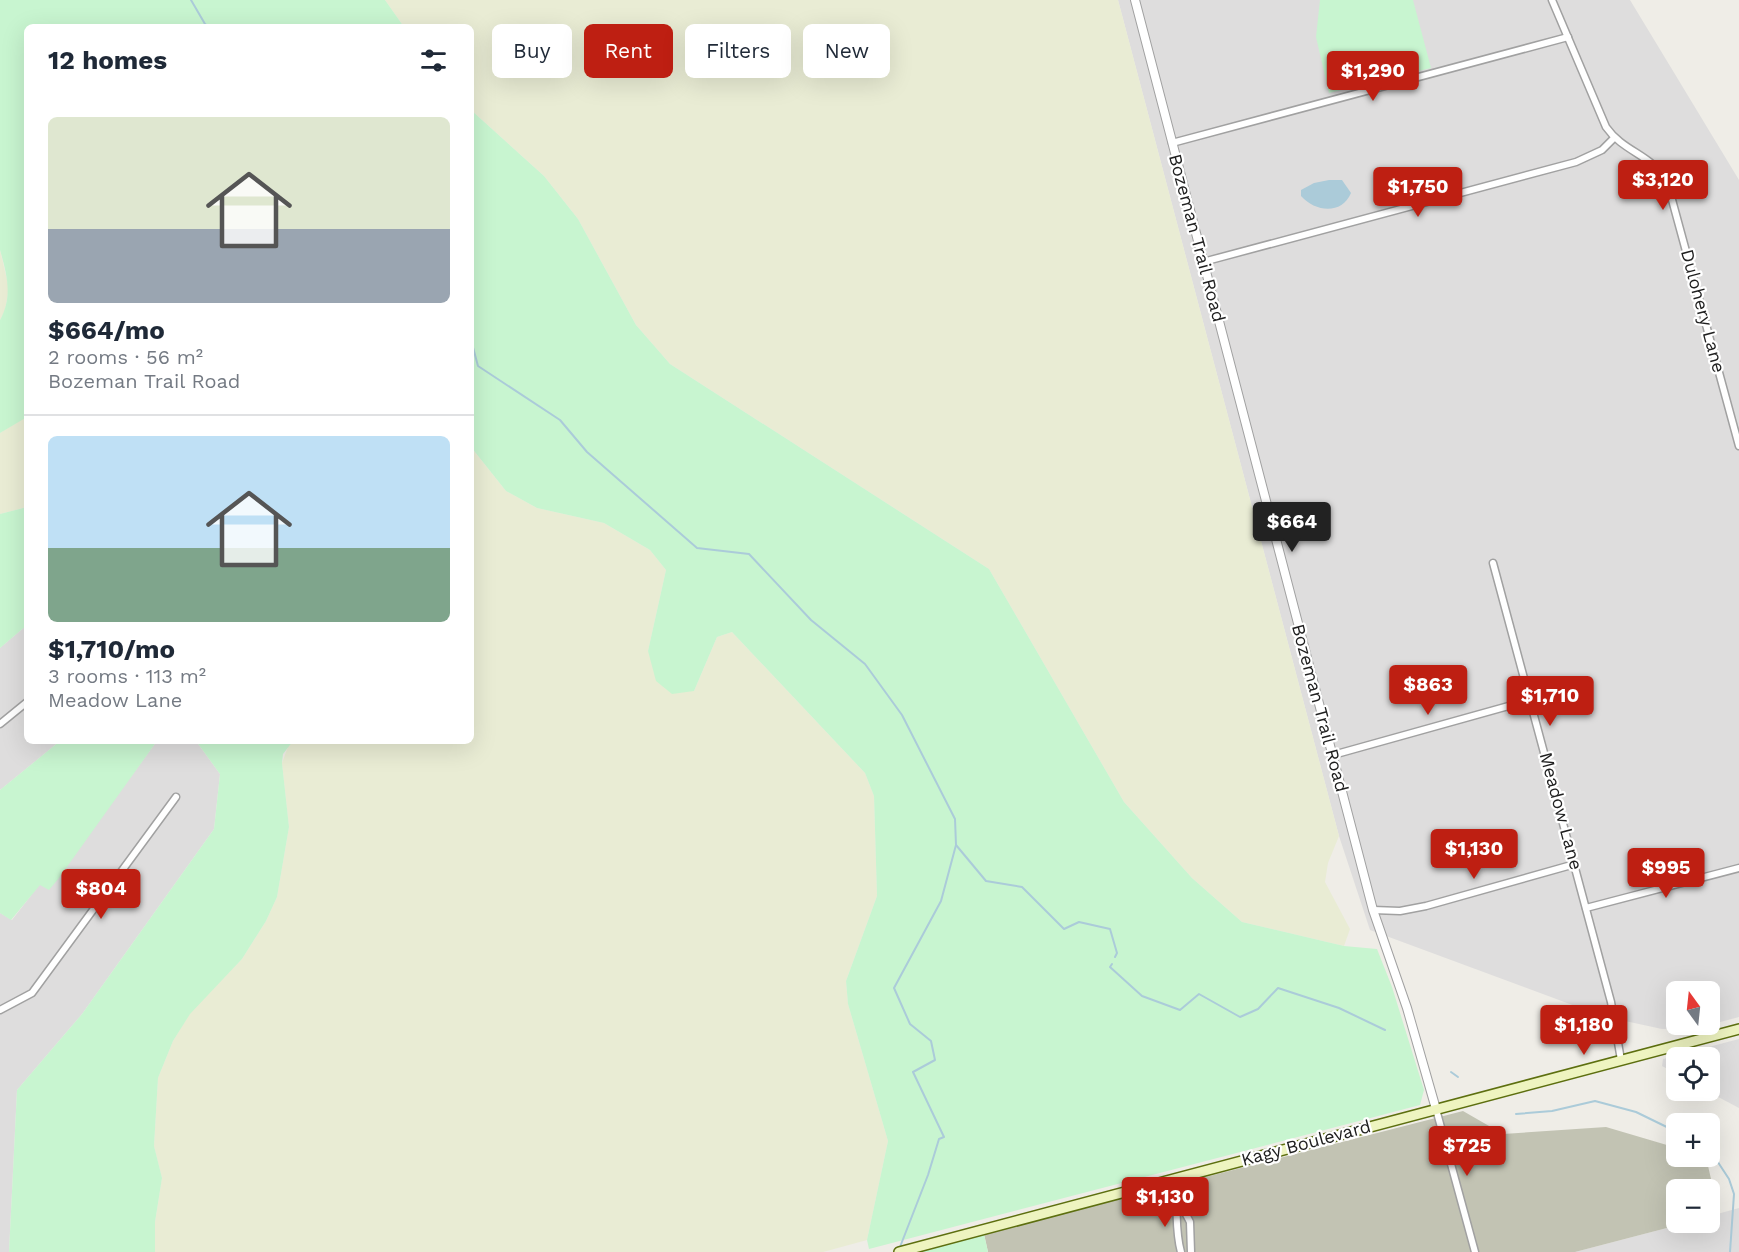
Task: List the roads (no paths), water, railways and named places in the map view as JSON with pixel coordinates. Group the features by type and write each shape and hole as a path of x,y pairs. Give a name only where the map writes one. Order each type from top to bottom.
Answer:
{"main road":[{"path":"1436,1109 1739,1029"},
{"name":"Kagy Boulevard","path":"899,1252 1436,1109"}],"street":[{"name":"Bozeman Trail Road","path":"1135,0 1373,910 1407,1008 1436,1109"},
{"path":"1203,262 1566,165 1590,156 1614,138 1552,0"},
{"path":"1172,143 1568,37"},
{"name":"Dulohery Lane","path":"1614,138 1651,161 1661,171 1668,185 1739,446"},
{"name":"Meadow Lane","path":"1494,563 1611,1002 1621,1060"},
{"path":"1333,755 1530,700"},
{"path":"0,724 24,704"},
{"path":"0,1010 32,993 176,797"},
{"path":"1373,910 1400,910 1426,906 1575,864"},
{"path":"1586,908 1739,868"},
{"path":"1436,1109 1475,1252"},
{"path":"1173,1179 1178,1199 1190,1222 1191,1252"},
{"path":"1178,1199 1177,1233 1180,1252"}],"water":[{"path":"1342,180 1351,193 1341,205 1335,208 1321,208 1301,196 1301,190 1314,183"}],"waterway":[{"path":"191,0 205,24"},
{"path":"474,351 478,366 560,420 587,452 697,548 749,554 811,620 865,664 902,715 955,819 956,845 941,901 894,988 910,1024 931,1041 935,1060 913,1072 944,1137 939,1139 928,1175 900,1247"},
{"path":"956,845 986,881 1022,887 1064,929 1079,922 1110,929 1117,953 1115,957"},
{"path":"1112,964 1110,967 1142,996 1180,1010 1199,994 1240,1017 1258,1009 1278,988 1339,1008 1385,1030"},
{"path":"1451,1072 1458,1077"},
{"path":"1516,1114 1552,1111 1595,1101 1636,1112 1666,1127"},
{"path":"1720,1165 1729,1179 1734,1194 1730,1252"}]}
